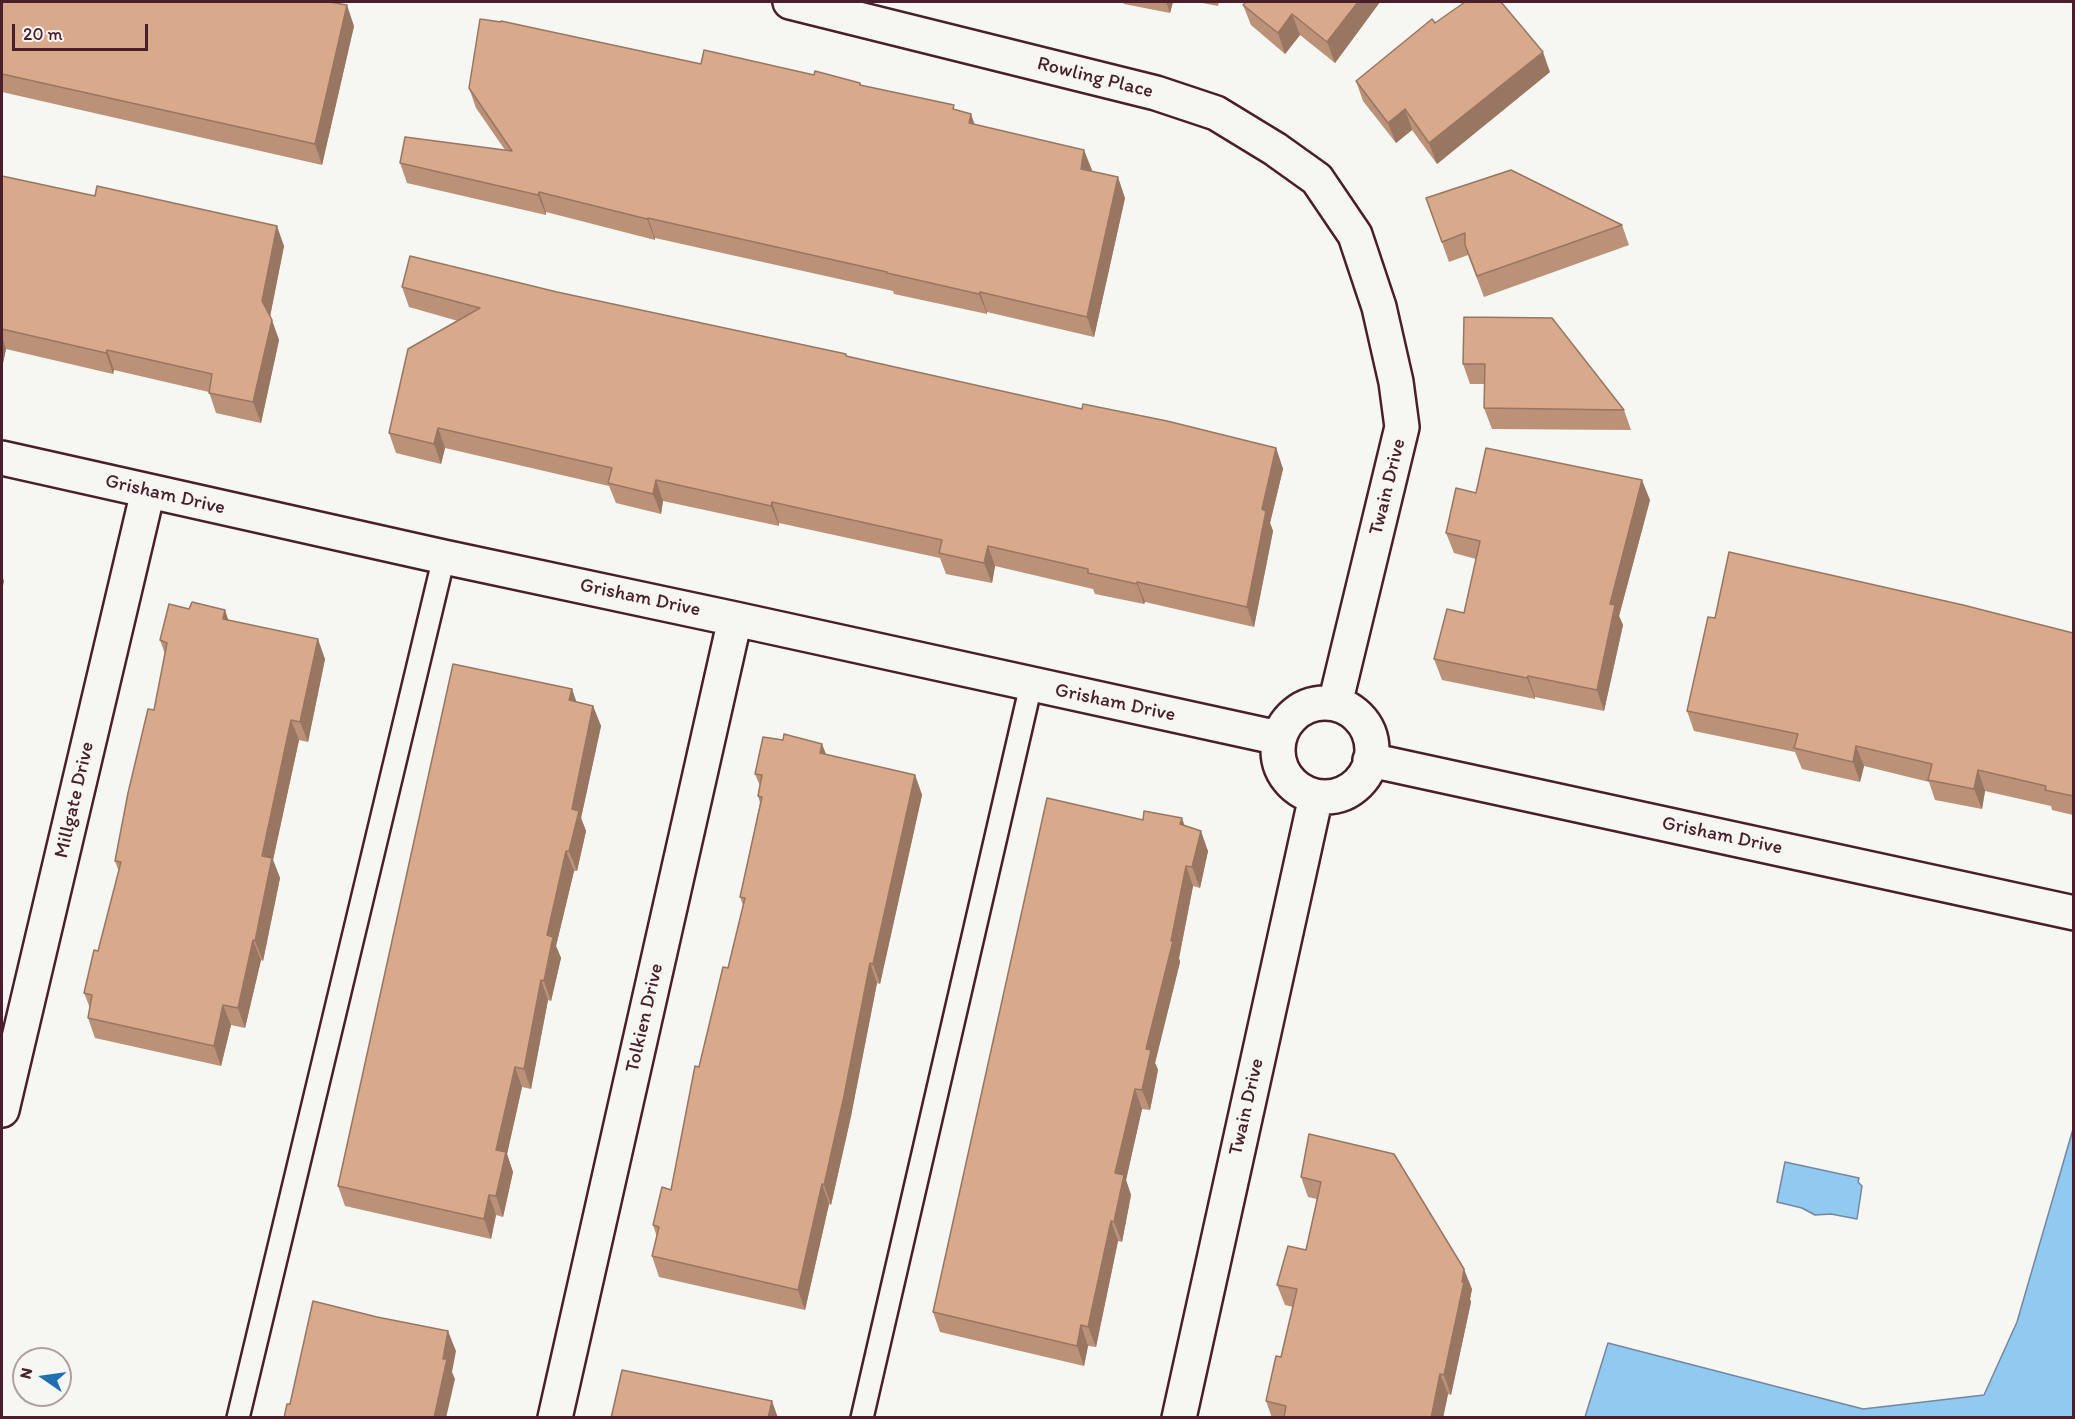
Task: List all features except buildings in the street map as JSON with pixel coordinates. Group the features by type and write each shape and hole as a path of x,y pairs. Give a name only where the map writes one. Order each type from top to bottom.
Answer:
{"street":[{"name":"Rowling Place","path":"790,2 1156,93 1216,113 1275,149 1317,179 1355,235"},
{"name":"Twain Drive","path":"1335,704 1402,427 1396,382 1379,307 1355,235"},
{"name":"Grisham Drive","path":"2,458 444,557 1279,738"},
{"name":"Millgate Drive","path":"2,1110 148,491"},
{"name":"Tolkien Drive","path":"555,1418 735,619"},
{"path":"1335,704 1354,713 1364,724 1370,738 1370,760 1359,782 1347,791 1332,796 1316,796 1302,791 1290,782 1282,769 1277,753 1279,738 1286,723 1296,712 1310,705 1335,704"},
{"name":"Grisham Drive","path":"1370,760 2073,913"},
{"name":"Twain Drive","path":"1179,1418 1316,796"}],"lane":[{"path":"238,1418 444,557"},
{"path":"862,1418 1031,685"}],"water":[{"path":"2073,1129 2073,1417 1585,1417 1608,1343 1863,1409 1984,1395 2017,1322"},
{"path":"1785,1162 1859,1178 1858,1182 1862,1186 1857,1219 1831,1214 1815,1215 1802,1208 1777,1202"}]}
